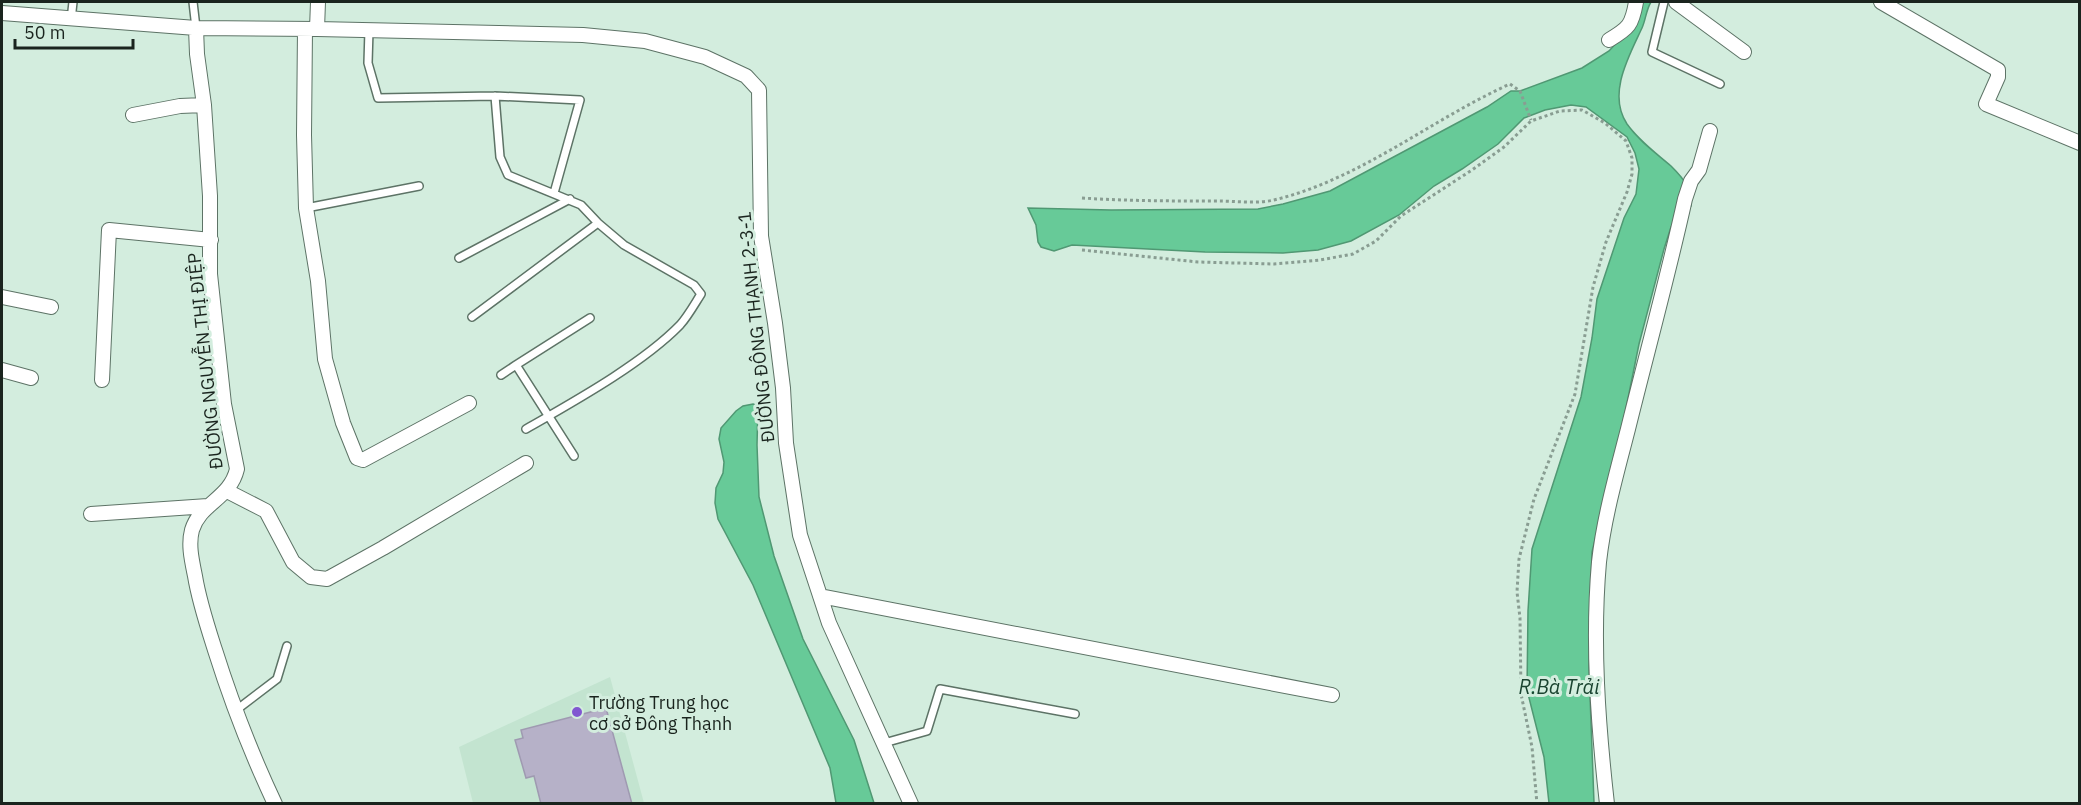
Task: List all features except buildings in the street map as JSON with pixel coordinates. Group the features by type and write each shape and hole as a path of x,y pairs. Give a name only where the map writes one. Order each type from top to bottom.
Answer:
{"street":[{"path":"318,2 311,29 304,135 306,208 318,281 325,359 343,423 357,458 363,460 469,403"},
{"path":"1609,40 1626,29 1631,22 1636,2"},
{"path":"1676,2 1744,52"},
{"path":"1881,2 1998,70 1998,77 1986,104 2079,143"},
{"name":"ĐƯỜNG ĐÔNG THẠNH 2-3-1","path":"2,13 196,28 583,35 645,41 705,57 746,76 759,90 761,236 775,323 783,388 786,443 800,535 829,623 911,804"},
{"name":"ĐƯỜNG NGUYỄN THỊ ĐIỆP","path":"196,28 204,105 211,240 210,274 224,404 237,469 235,478 227,491 208,506 200,516 192,530 189,546 199,599 235,711 275,804"},
{"path":"133,115 180,106 204,105"},
{"path":"1607,804 1598,693 1599,561 1621,455 1690,181 1699,170 1710,131"},
{"path":"102,380 109,230 211,240"},
{"path":"2,297 51,307"},
{"path":"2,370 31,378"},
{"path":"227,491 266,511 293,562 311,577 327,579 526,463"},
{"path":"91,514 208,506"},
{"path":"820,596 1332,695"}],"lane":[{"path":"71,20 73,2"},
{"path":"193,2 196,28"},
{"path":"1664,2 1652,52 1720,84"},
{"path":"369,30 368,63 378,98 495,96 580,100 554,193"},
{"path":"495,96 500,157 508,175 581,205 624,245 694,285 701,294 681,323 663,340 619,372 526,429"},
{"path":"306,208 420,186"},
{"path":"459,258 570,200"},
{"path":"472,317 598,223"},
{"path":"501,375 590,318"},
{"path":"516,365 574,456"},
{"path":"235,711 277,679 287,646"},
{"path":"884,743 927,731 940,689 1075,714"}],"path":[{"path":"1082,198 1141,202 1270,201 1310,190 1373,161 1480,98 1510,84 1520,91 1531,121"},
{"path":"1082,250 1198,262 1274,264 1320,260 1353,254 1376,241 1401,216 1504,147 1531,121 1560,111 1582,110 1605,123 1626,141 1632,158 1632,174 1606,242 1593,287 1575,394 1534,499 1519,559 1517,592 1520,618 1521,694 1532,747 1537,804"}],"shaded area":[{"name":"Trường Trung học cơ sở Đông Thạnh","path":"610,677 644,803 473,803 459,747"}],"water":[{"name":"R.Bà Trải","path":"1639,2 1651,2 1622,75 1619,100 1621,112 1637,136 1683,179 1690,194 1691,206 1671,227 1664,249 1639,344 1621,433 1592,552 1589,668 1594,803 1549,803 1544,757 1527,690 1528,611 1532,549 1581,397 1597,299 1624,218 1636,194 1639,169 1635,153 1627,137 1586,107 1571,105 1545,110 1524,118 1498,144 1434,186 1399,215 1351,241 1318,250 1283,253 1205,252 1072,245 1054,251 1041,247 1038,242 1036,225 1028,208 1258,209 1330,191 1487,107 1511,91 1520,91 1582,68 1609,51 1632,26"},
{"path":"753,404 758,406 759,497 774,556 803,639 854,740 874,803 836,803 830,768 753,585 718,519 715,503 716,488 723,473 724,462 719,439 721,428 736,411 743,406"}],"place":[{"name":"Trường Trung học cơ sở Đông Thạnh","path":"577,712"}]}
